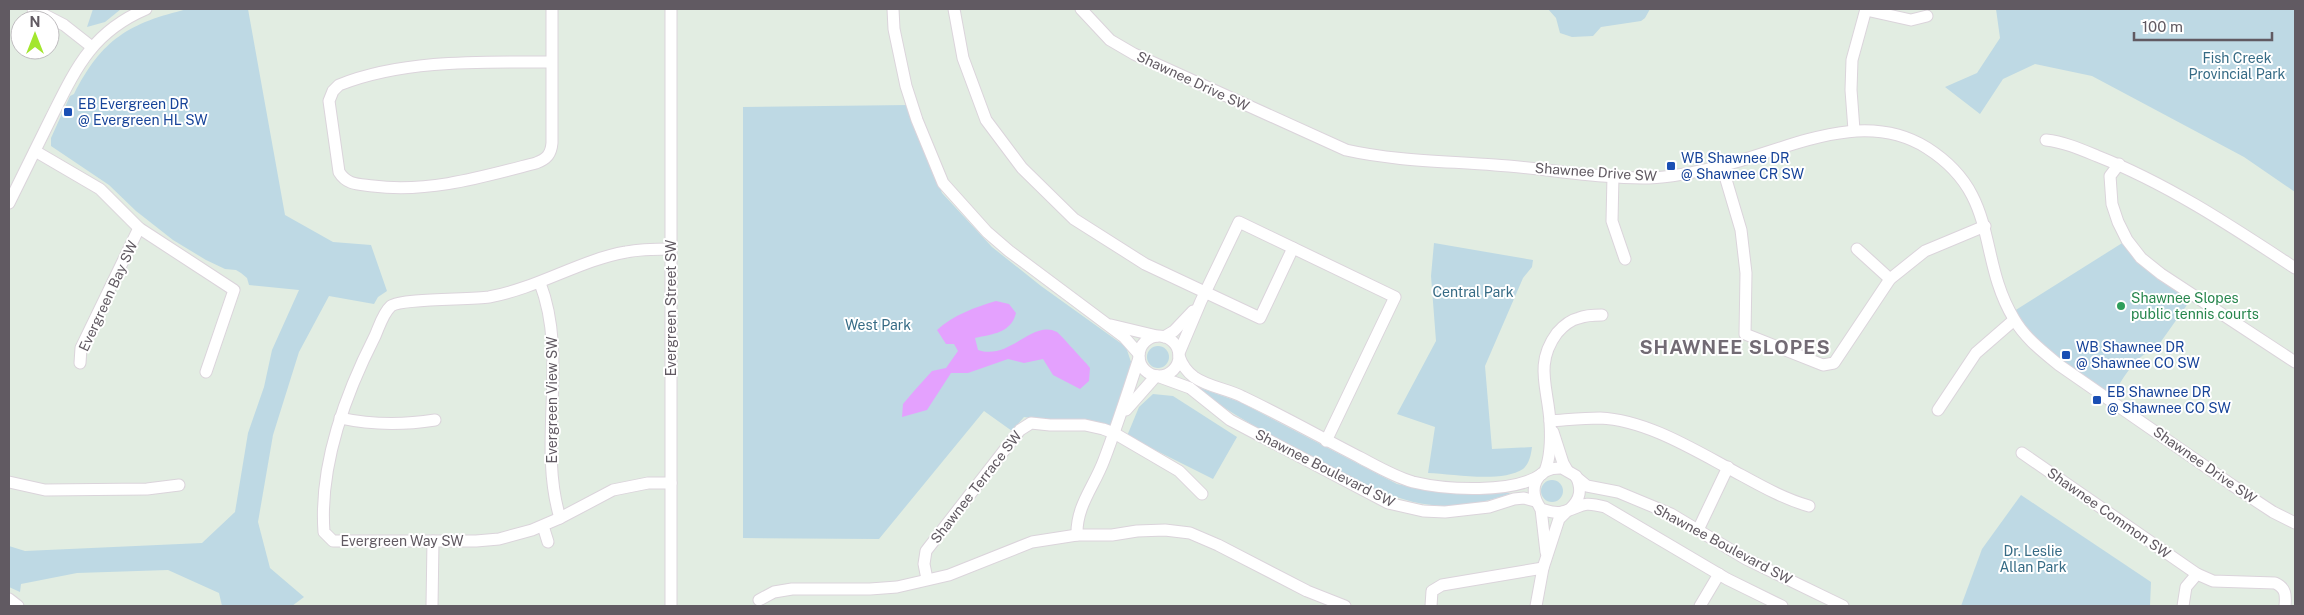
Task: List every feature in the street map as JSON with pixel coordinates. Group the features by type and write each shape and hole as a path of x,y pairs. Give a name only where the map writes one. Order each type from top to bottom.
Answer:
{"street":[{"path":"33,9 64,25 92,46"},
{"path":"9,203 78,66 92,46 116,25 146,9"},
{"path":"552,9 552,62 552,146 550,154 542,161 471,180 422,188 394,188 354,184 345,179 339,172 330,100 333,91 338,85 412,67 443,63 552,62"},
{"name":"Evergreen Street SW","path":"670,606 671,9"},
{"path":"892,9 894,29 906,86 917,120 943,183 987,232 1009,251 1124,337 1139,356 1143,367 1157,376"},
{"path":"954,9 963,58 986,120 1022,168 1074,218 1145,264 1203,297 1260,318 1293,248"},
{"name":"Shawnee Drive SW","path":"1081,9 1110,40 1134,54 1346,150 1380,158 1496,165 1648,178 1685,175 1829,134 1854,130 1877,131 1904,137 1927,148 1950,166 1964,181 1975,198 1985,226 2000,287 2014,320 2034,344 2059,364 2240,490 2273,512 2295,523"},
{"path":"1854,130 1851,90 1852,60 1866,9 1911,20 1927,16"},
{"path":"2046,140 2060,142 2119,164 2201,206 2295,268"},
{"path":"35,151 100,190 139,228 234,290 206,372"},
{"path":"2119,164 2110,176 2112,204 2127,240 2141,258 2161,274 2295,362"},
{"path":"1722,166 1741,230 1746,274 1745,334 1823,366 1834,362 1890,279 1925,251 1985,226"},
{"path":"1613,176 1612,221 1625,259"},
{"path":"1122,416 1157,376 1173,371 1203,297 1239,222 1395,297 1326,441"},
{"name":"Evergreen Bay SW","path":"80,364 81,348 139,228"},
{"name":"Evergreen Way SW","path":"671,249 636,250 613,255 540,282 484,298 402,302 392,306 386,313 365,356 340,418 327,479 324,506 325,535 332,541 499,539 543,526 613,490 648,483 671,483"},
{"path":"1856,249 1890,279"},
{"name":"Evergreen View SW","path":"540,282 549,306 552,328 552,472 555,503 560,518"},
{"path":"1077,536 1080,508 1104,462 1122,416 1139,356 1145,342 1161,336 1188,317 1203,297"},
{"path":"1536,606 1545,563 1558,519 1570,509 1579,497 1579,483 1560,457 1550,421 1544,376 1546,350 1560,330 1570,321 1580,317 1602,315"},
{"path":"1938,410 1976,353 2014,320"},
{"path":"1107,324 1161,336 1174,342 1179,354"},
{"name":"Shawnee Boulevard SW","path":"1179,354 1185,369 1195,377 1244,397 1396,476 1431,486 1509,487 1533,481 1544,472"},
{"name":"Shawnee Boulevard SW","path":"1157,376 1190,388 1230,420 1388,503 1423,511 1445,512 1489,507 1514,499 1524,498 1538,505"},
{"path":"340,418 371,424 414,424 435,420"},
{"path":"1550,421 1600,418 1619,421 1664,436 1728,467 1779,495 1809,506"},
{"path":"1545,563 1538,505 1533,491 1534,485 1544,472 1549,460 1550,421"},
{"name":"Shawnee Terrace SW","path":"927,579 924,564 926,551 1026,425 1033,422 1050,425 1085,425 1114,433 1179,471 1202,494"},
{"name":"Shawnee Common SW","path":"2022,453 2197,574 2213,581 2275,583 2286,592 2285,606"},
{"path":"1698,530 1728,467"},
{"path":"1544,472 1556,468 1571,473"},
{"name":"Shawnee Boulevard SW","path":"1571,473 1587,486 1618,492 1672,514 1746,559 1843,606"},
{"path":"9,482 45,490 147,489 179,485"},
{"name":"Shawnee Boulevard SW","path":"1570,509 1589,503 1605,506 1719,574 1782,606"},
{"path":"1538,505 1555,513 1570,509"},
{"path":"543,526 548,542"},
{"path":"759,600 779,590 870,590 897,587 949,575 1032,542 1077,536 1165,530 1190,533 1315,594 1345,606"},
{"path":"432,606 433,541"},
{"path":"1431,606 1432,590 1442,585 1545,563"},
{"path":"1700,606 1719,574"},
{"path":"2183,606 2186,587 2197,574"},
{"path":"9,599 18,606"}],"green space":[{"path":"93,9 121,9 105,22 87,27"},
{"path":"188,9 248,9 285,215 333,242 371,245 387,291 378,297 374,304 329,296 299,352 273,435 258,522 270,568 304,597 292,606 222,606 219,593 168,570 77,573 21,584 20,592 9,587 9,546 25,551 202,543 235,512 248,433 264,387 272,350 299,290 249,285 247,278 236,270 225,269 206,260 173,240 136,211 109,185 51,146 51,138 70,96 74,94 95,59 107,47 119,36 149,20"},
{"path":"1548,9 1650,9 1641,21 1601,27 1593,36 1572,37 1560,33 1556,18"},
{"name":"Fish Creek Provincial Park","path":"1996,9 2295,9 2295,192 2244,157 2092,76 2035,64 2003,79 1980,114 1945,87 1977,73 2000,38"},
{"name":"West Park","path":"909,105 942,193 992,247 1041,286 1126,347 1131,362 1115,430 1024,417 1012,431 984,411 879,539 743,538 743,107"},
{"path":"2127,240 2194,295 2155,350 2148,352 2135,363 2110,399 2059,365 2011,313"},
{"name":"Central Park","path":"1434,243 1533,260 1532,267 1523,278 1485,366 1492,449 1532,447 1527,465 1514,473 1490,477 1428,473 1435,427 1397,414 1436,341 1431,276"},
{"path":"1158,346 1166,349 1169,357 1166,365 1158,368 1150,365 1147,357 1150,349"},
{"path":"1200,388 1240,402 1397,484 1437,492 1511,493 1481,502 1454,506 1429,505 1405,500 1358,481 1266,432 1225,408 1200,390"},
{"path":"1153,394 1173,396 1237,437 1213,479 1127,436 1139,407"},
{"path":"1552,480 1560,483 1563,491 1560,499 1552,502 1544,499 1541,491 1544,483"},
{"name":"Dr. Leslie Allan Park","path":"2021,495 2151,582 2150,606 1961,606 1982,549"}],"shaded area":[{"path":"996,301 1009,304 1016,313 1014,320 1006,329 1000,332 975,338 978,350 990,352 1000,350 1029,335 1048,329 1057,332 1090,368 1089,381 1080,389 1053,375 1043,359 1024,363 1008,359 968,373 951,373 927,410 902,417 903,404 914,391 932,371 946,368 958,351 954,344 946,344 937,330 957,316"}],"place":[{"name":"EB Evergreen DR @ Evergreen HL SW","path":"68,112"},
{"name":"WB Shawnee DR @ Shawnee CR SW","path":"1671,166"},
{"name":"Shawnee Slopes public tennis courts","path":"2121,306"},
{"name":"WB Shawnee DR @ Shawnee CO SW","path":"2066,355"},
{"name":"EB Shawnee DR @ Shawnee CO SW","path":"2097,400"}],"district":[{"name":"SHAWNEE SLOPES","path":"1735,347"}]}
